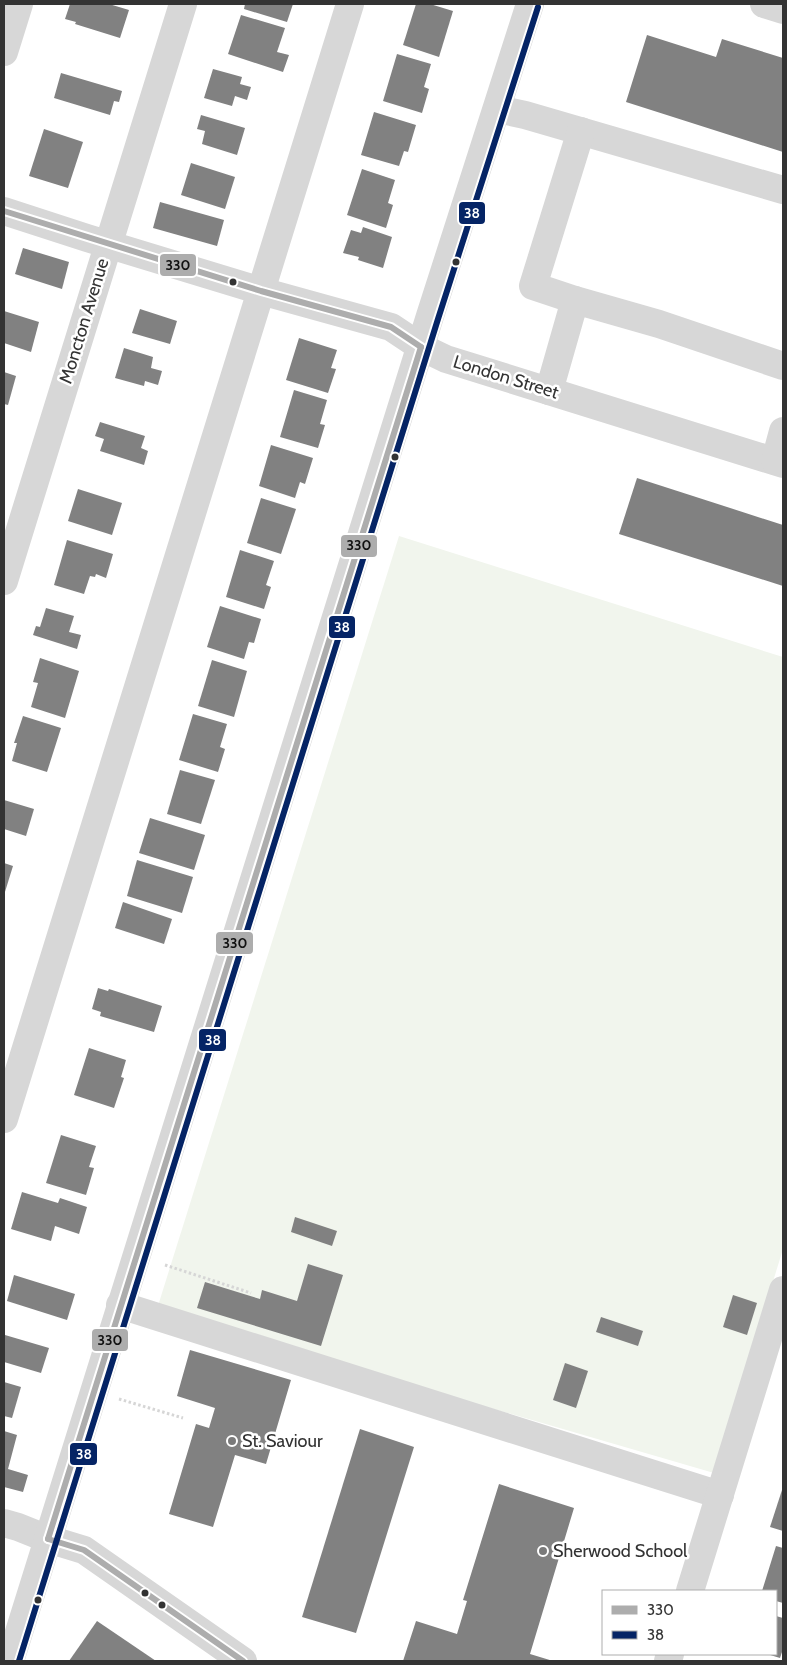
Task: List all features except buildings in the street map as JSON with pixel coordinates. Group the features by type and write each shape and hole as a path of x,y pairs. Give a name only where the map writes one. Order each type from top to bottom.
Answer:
{"street":[{"path":"4,52 19,4"},
{"name":"Moncton Avenue","path":"4,580 183,4"},
{"path":"4,1119 350,4"},
{"path":"10,1661 120,1305 530,4"},
{"path":"764,4 783,10"},
{"path":"497,108 783,190"},
{"path":"581,131 533,286 659,324 783,366"},
{"name":"London Street","path":"4,211 108,244 391,327 421,347 446,359 779,462"},
{"path":"549,391 575,300"},
{"path":"779,462 783,431"},
{"path":"690,1590 783,1290"},
{"path":"120,1305 720,1495"},
{"path":"4,1523 84,1550 237,1659"}],"path":[{"path":"165,1265 251,1293"},
{"path":"94,1392 183,1418"}],"shaded area":[{"path":"399,536 783,657 783,1249 714,1473 157,1309"}],"transit line":[{"name":"38","path":"19,1661 438,319 538,7"},
{"name":"330","path":"4,211 261,291 391,327 421,347"},
{"name":"330","path":"48,1539 421,347"},
{"name":"330","path":"48,1539 84,1550 243,1661"}],"place":[{"name":"St. Saviour","path":"232,1441"},
{"name":"Sherwood School","path":"543,1551"}]}
